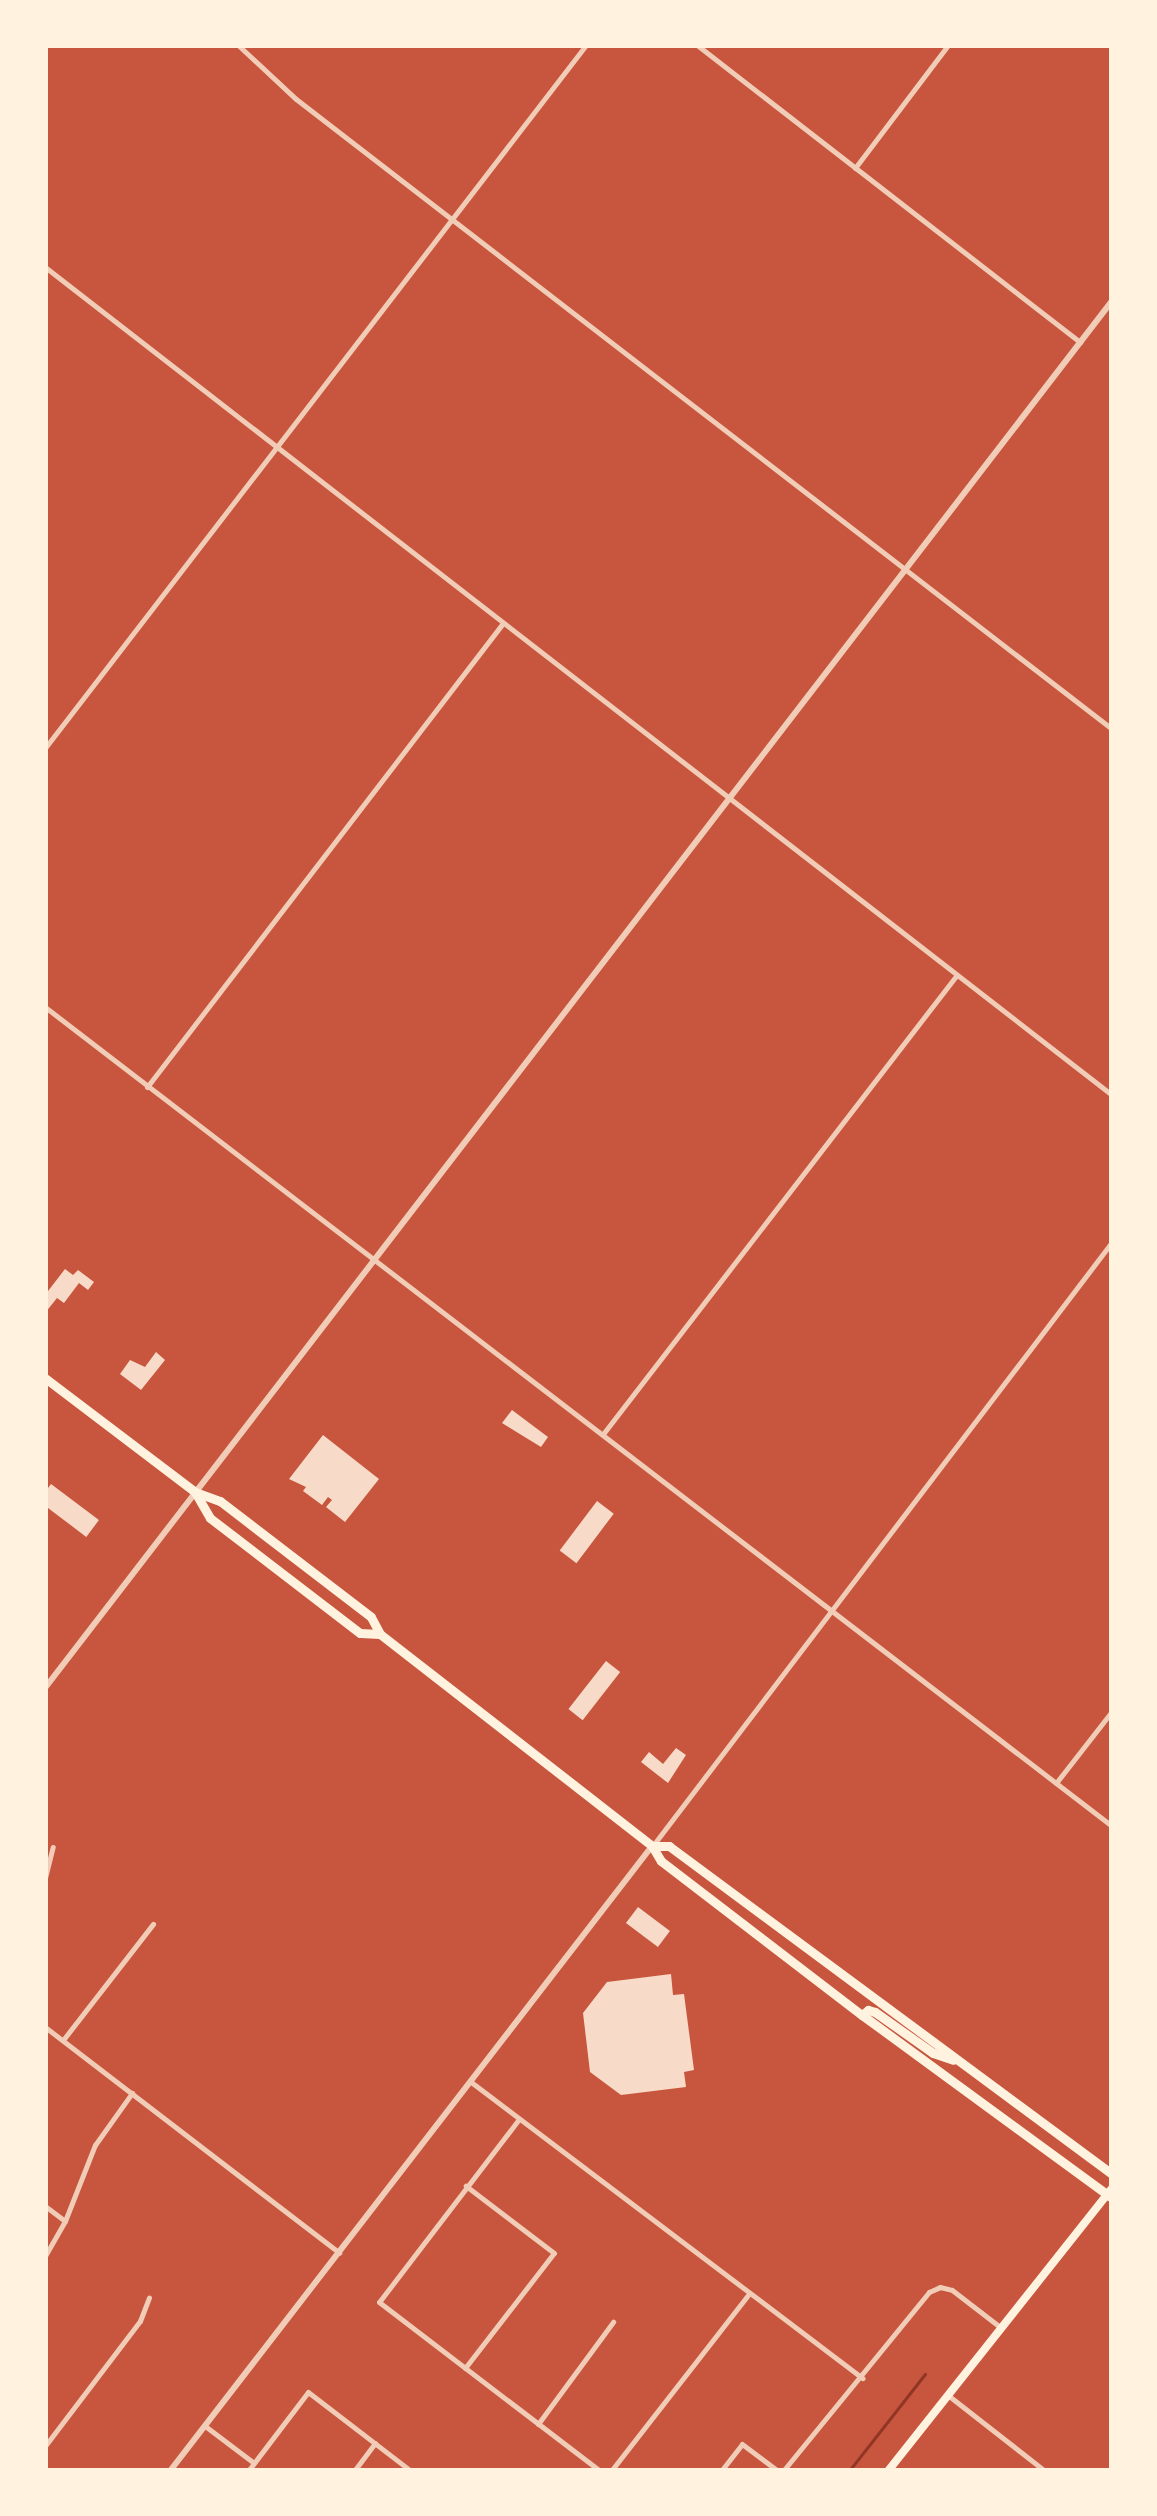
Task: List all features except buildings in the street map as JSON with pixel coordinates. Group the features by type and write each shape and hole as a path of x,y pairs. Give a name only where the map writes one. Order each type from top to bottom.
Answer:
{"main road":[{"path":"45,1378 196,1492 220,1501 371,1617 380,1634 652,1846 661,1861 862,2015 1110,2193 888,2471"},
{"path":"196,1492 210,1518 360,1632 380,1634"},
{"path":"652,1846 670,1846 1112,2174"},
{"path":"862,2015 868,2010 875,2012 933,2052 965,2065"}],"street":[{"path":"238,45 282,87 1112,728"},
{"path":"45,748 586,45"},
{"path":"697,45 1080,342"},
{"path":"855,168 948,45"},
{"path":"46,272 1112,1096"},
{"path":"45,1688 1112,301"},
{"path":"146,1087 503,623"},
{"path":"602,1434 956,976"},
{"path":"45,1008 1112,1826"},
{"path":"170,2471 1112,1242"},
{"path":"1056,1783 1112,1711"},
{"path":"45,1878 53,1847"},
{"path":"62,2040 152,1924"},
{"path":"45,2027 339,2254"},
{"path":"471,2082 748,2295 863,2378"},
{"path":"45,2256 65,2222 94,2145 132,2093"},
{"path":"520,2119 379,2302 600,2471"},
{"path":"465,2368 554,2253 466,2186"},
{"path":"45,2206 65,2222"},
{"path":"721,2471 742,2444 780,2471 843,2393 863,2378 929,2292 940,2287 952,2290 1000,2328"},
{"path":"611,2471 748,2295"},
{"path":"45,2446 140,2322 149,2298"},
{"path":"538,2424 613,2322"},
{"path":"248,2471 308,2392 411,2471"},
{"path":"948,2396 1045,2471"},
{"path":"205,2426 254,2463"},
{"path":"354,2471 375,2443"}],"waterway":[{"path":"849,2471 925,2374"}]}
